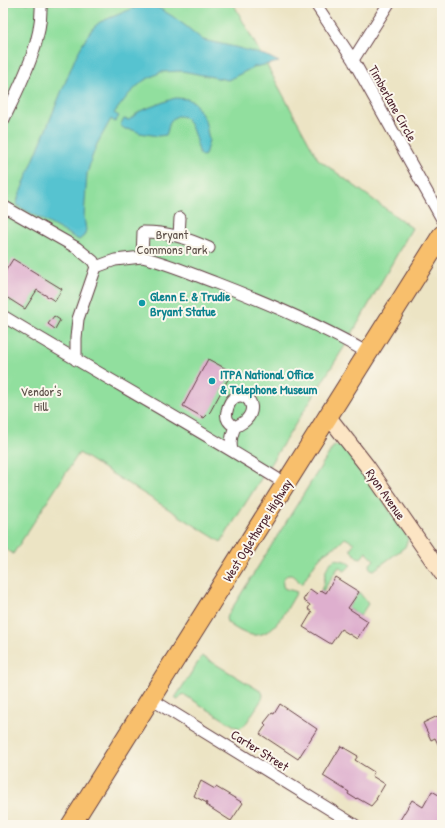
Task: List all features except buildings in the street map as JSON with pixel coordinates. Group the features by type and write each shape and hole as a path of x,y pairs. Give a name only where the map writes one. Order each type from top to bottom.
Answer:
{"highway":[{"name":"West Oglethorpe Highway","path":"72,825 442,235"}],"street":[{"path":"3,121 35,46 39,29 41,3"},
{"name":"Timberlane Circle","path":"314,3 353,60 442,219"},
{"path":"353,60 389,3"},
{"path":"3,206 77,248 93,261 96,268 78,319 76,360"},
{"path":"179,236 180,218"},
{"path":"142,257 143,232 164,233 179,236 209,248"},
{"path":"96,268 115,260 142,257 186,272 268,304 348,341 368,353"},
{"path":"3,316 232,450 286,484"},
{"name":"Ryon Avenue","path":"328,416 366,466 442,574"},
{"path":"232,450 232,437 235,427"},
{"name":"Carter Street","path":"151,699 355,825"}],"green space":[{"name":"Bryant Commons Park","path":"3,3 233,3 318,159 412,228 348,341 221,542 79,453 13,554 3,548"},
{"path":"338,445 347,449 406,534 408,539 405,547 374,570 369,567 374,560 366,552 361,558 357,557 351,551 354,543 345,538 338,545 324,553 316,562 302,584 292,575 289,575 283,579 284,588 297,592 275,625 260,635 251,635 240,631 227,622 226,618 333,447"},
{"path":"336,559 345,561 351,565 345,571 340,567 338,568 323,591 321,590 328,565"},
{"path":"359,592 368,604 360,616 348,608"},
{"path":"202,656 262,692 262,699 245,725 240,728 183,694 177,700 175,698"}],"water":[{"path":"146,3 152,4 172,16 203,40 267,56 279,62 254,67 228,80 182,71 161,72 143,81 129,94 114,113 119,116 115,122 111,119 97,144 87,174 84,217 86,230 84,236 79,240 17,205 18,198 76,56 89,33 100,22"},
{"path":"176,98 187,99 194,102 205,120 209,140 205,155 203,156 200,155 191,126 183,117 177,116 172,120 169,124 166,135 158,136 140,133 125,129 120,125 124,119 129,120 140,111"}],"place":[{"name":"Glenn E. & Trudie Bryant Statue","path":"142,303"},
{"name":"ITPA National Office & Telephone Museum","path":"212,381"}],"park label":[{"name":"Vendor's Hill","path":"41,398"}]}
